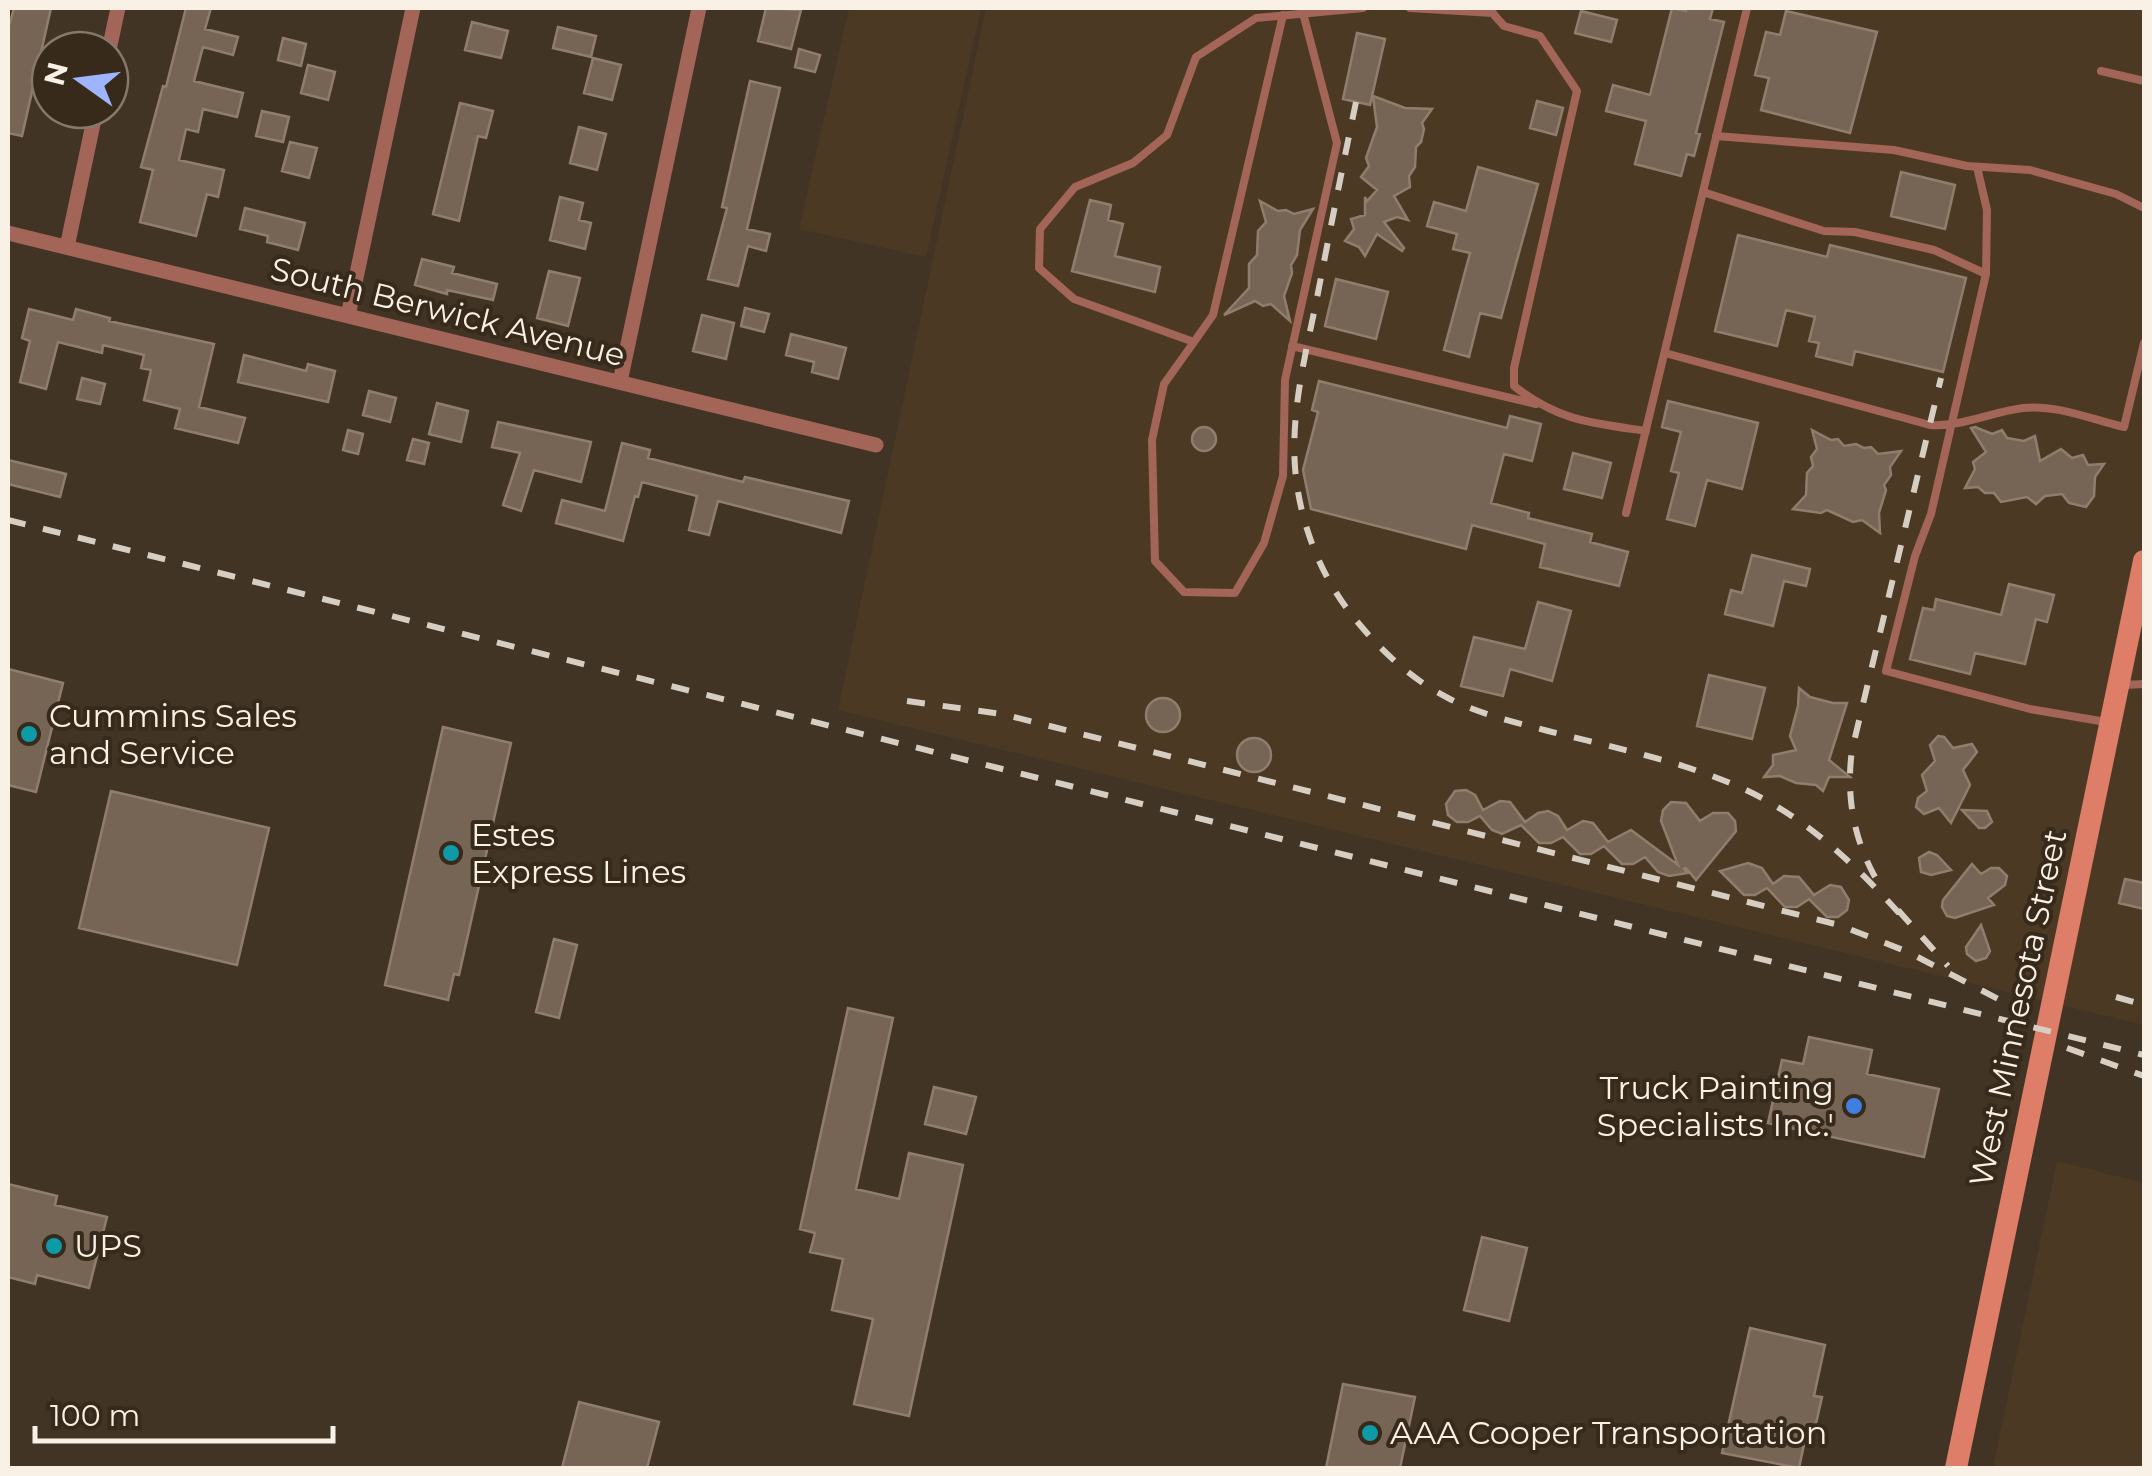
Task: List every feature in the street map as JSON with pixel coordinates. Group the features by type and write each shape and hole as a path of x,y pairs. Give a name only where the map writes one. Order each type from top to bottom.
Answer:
{"street":[{"path":"348,316 413,8"},
{"path":"620,382 699,8"},
{"path":"67,247 92,130"},
{"name":"South Berwick Avenue","path":"8,233 876,446"},
{"name":"West Minnesota Street","path":"1956,1468 2144,561"}],"lane":[{"path":"1194,342 1074,299 1039,268 1040,229 1075,186 1133,163 1167,135 1196,57 1256,18 1363,8"},
{"path":"1410,8 1491,10 1504,26 1540,36 1577,91 1514,368 1514,386 1538,404 1572,420 1646,431"},
{"path":"1626,513 1747,8"},
{"path":"1283,15 1213,315 1164,384 1152,440 1155,561 1184,592 1235,593 1264,543 1283,476 1285,380 1337,143 1303,13"},
{"path":"2101,72 2144,81"},
{"path":"1716,136 1894,150 1977,167 2030,170 2116,194 2144,208"},
{"path":"1977,167 1987,210 1986,274 1931,514 1915,556 1886,672 2030,708 2110,723"},
{"path":"1703,192 1824,231 1855,232 1934,250 1986,274"},
{"path":"1664,352 1930,425 1949,426 2027,408 2050,409 2124,427 2144,343"},
{"path":"1292,346 1538,404"},
{"path":"2120,685 2144,684"}],"shaded area":[{"path":"849,8 981,8 926,257 799,229"},
{"path":"986,8 2144,8 2144,1025 838,710"},
{"path":"2057,1161 2144,1183 2144,1468 1993,1468"}],"building":[{"path":"14,8 51,8 46,30 30,30 30,101 22,136 8,133 10,23"},
{"path":"186,8 211,8 205,29 238,37 233,55 203,47 194,81 243,93 237,117 203,109 198,132 186,129 179,160 224,170 218,197 207,194 196,236 140,222 153,170 141,167"},
{"path":"766,8 801,10 791,49 758,41"},
{"path":"1672,8 1713,8 1710,19 1724,22 1696,133 1700,134 1694,156 1687,154 1681,176 1635,164 1646,121 1606,111 1613,85 1650,95"},
{"path":"1581,11 1617,20 1611,42 1575,33"},
{"path":"1786,11 1877,32 1850,133 1761,110 1769,78 1755,75 1766,32 1780,35"},
{"path":"472,22 508,31 501,58 465,50"},
{"path":"558,27 596,36 591,57 553,48"},
{"path":"1357,33 1385,39 1370,105 1343,99"},
{"path":"283,38 306,44 301,66 278,60"},
{"path":"799,49 820,55 815,72 795,67"},
{"path":"593,58 621,65 612,100 584,93"},
{"path":"308,65 335,72 328,100 301,93"},
{"path":"750,81 780,88 747,229 770,234 766,251 748,246 738,286 708,279 727,208 722,207"},
{"path":"1373,96 1405,108 1432,109 1422,123 1424,129 1409,176 1410,187 1394,196 1408,220 1397,217 1384,222 1404,248 1402,251 1377,234 1365,256 1359,247 1345,241 1354,229 1351,219 1365,215 1365,197 1367,201 1377,190 1361,177 1369,166 1366,158 1377,127"},
{"path":"1537,101 1563,108 1556,135 1530,128"},
{"path":"460,103 493,111 486,138 478,136 459,221 433,214"},
{"path":"262,111 289,117 283,142 256,136"},
{"path":"579,127 606,134 597,170 570,163"},
{"path":"290,142 317,148 309,178 282,171"},
{"path":"1478,167 1538,184 1501,318 1480,313 1469,357 1444,350 1470,253 1453,249 1457,234 1427,226 1434,202 1466,211"},
{"path":"1901,172 1955,185 1945,229 1891,216"},
{"path":"560,197 583,203 579,220 591,223 585,249 550,240"},
{"path":"1090,200 1111,205 1108,220 1123,224 1115,256 1160,267 1155,292 1072,271"},
{"path":"1260,201 1294,214 1313,209 1300,230 1284,296 1290,321 1271,304 1263,306 1255,301 1224,315 1249,288 1249,264 1257,255 1258,231 1266,222"},
{"path":"245,208 305,223 298,250 267,242 268,236 240,229"},
{"path":"1738,235 1827,257 1830,245 1966,278 1943,372 1855,351 1852,365 1816,356 1819,343 1809,341 1815,317 1786,310 1777,346 1715,331"},
{"path":"422,259 454,267 452,273 497,284 493,300 415,285"},
{"path":"549,271 580,278 568,326 537,318"},
{"path":"1336,279 1388,292 1376,339 1325,326"},
{"path":"745,308 769,314 764,332 741,326"},
{"path":"29,309 73,320 76,309 110,318 109,321 214,344 199,407 245,418 238,443 175,428 180,409 144,400 151,370 141,368 144,355 103,345 102,353 58,342 46,389 20,382 30,341 22,338"},
{"path":"702,315 734,323 726,359 693,351"},
{"path":"791,334 846,348 838,379 812,372 814,362 786,355"},
{"path":"244,355 306,371 308,364 335,371 328,402 238,382"},
{"path":"82,378 105,384 100,404 77,399"},
{"path":"1319,381 1507,428 1510,416 1541,424 1532,461 1504,454 1491,503 1529,513 1528,518 1592,534 1590,542 1628,552 1619,586 1540,567 1545,544 1472,525 1466,549 1311,509 1303,470 1318,412 1312,410"},
{"path":"369,391 396,398 390,422 363,415"},
{"path":"1668,401 1758,423 1742,489 1707,480 1695,526 1667,519 1679,473 1671,471 1681,432 1662,427"},
{"path":"437,403 468,411 461,442 429,434"},
{"path":"498,422 591,442 581,482 534,470 521,511 503,505 520,453 492,447"},
{"path":"1204,427 1216,439 1204,451 1192,439"},
{"path":"1971,428 1992,434 2002,430 2007,438 2024,441 2035,436 2040,461 2061,449 2072,458 2083,455 2088,465 2104,464 2095,477 2094,496 2086,507 2069,503 2062,494 2045,496 2036,504 2027,497 2001,502 1994,493 1985,493 1978,487 1965,488 1975,469 1973,462 1986,452"},
{"path":"348,430 363,434 358,454 343,450"},
{"path":"1812,430 1831,440 1838,439 1844,446 1871,447 1878,454 1901,451 1884,485 1880,533 1862,520 1853,522 1827,510 1821,513 1793,509 1806,495 1807,473 1813,466 1811,457 1817,449"},
{"path":"413,439 429,443 424,464 407,460"},
{"path":"622,443 650,450 648,458 743,482 745,477 849,501 841,533 718,501 709,535 689,530 697,496 642,482 623,541 556,523 562,500 605,511"},
{"path":"1573,453 1611,463 1602,498 1564,489"},
{"path":"8,460 66,474 60,497 8,484"},
{"path":"1752,555 1810,569 1806,586 1784,581 1773,626 1725,614 1731,590 1742,593"},
{"path":"2009,584 2054,595 2047,622 2036,619 2025,664 1975,653 1970,674 1910,659 1923,608 1934,610 1936,599 2001,615"},
{"path":"1538,602 1571,611 1552,681 1510,669 1503,696 1461,686 1474,637 1525,649"},
{"name":"Cummins Sales and Service","path":"8,669 63,683 36,792 8,785"},
{"path":"1709,675 1765,688 1752,739 1697,726"},
{"path":"1799,688 1810,697 1847,703 1829,760 1850,777 1829,777 1823,791 1816,785 1780,776 1764,777 1773,765 1773,755 1796,750 1790,736"},
{"path":"1163,698 1175,703 1180,715 1175,727 1163,732 1151,727 1146,715 1151,703"},
{"name":"Estes Express Lines","path":"443,727 511,743 459,975 454,974 448,1000 385,985"},
{"path":"1938,736 1953,748 1972,744 1977,752 1963,770 1970,785 1951,823 1939,808 1924,814 1916,807 1918,798 1927,791 1922,775 1935,761 1930,745"},
{"path":"1254,738 1266,743 1271,755 1266,767 1254,772 1242,767 1237,755 1242,743"},
{"path":"1466,790 1475,795 1483,810 1500,801 1510,802 1525,822 1548,811 1558,816 1567,830 1583,821 1593,823 1608,842 1631,830 1678,865 1661,821 1663,810 1671,802 1686,803 1700,821 1713,813 1728,813 1735,821 1736,831 1696,880 1686,868 1688,873 1669,876 1658,872 1645,857 1633,864 1622,864 1604,846 1591,854 1580,854 1563,837 1539,843 1521,825 1502,834 1492,830 1480,816 1457,822 1448,815 1446,804 1455,791"},
{"path":"111,791 269,828 237,965 79,928"},
{"path":"1962,810 1987,811 1992,822 1979,828"},
{"path":"1929,852 1951,870 1931,875 1921,872 1919,858"},
{"path":"1748,863 1762,868 1773,884 1784,876 1799,877 1814,895 1830,885 1841,887 1849,900 1847,910 1838,917 1827,917 1809,899 1797,907 1785,907 1767,888 1755,895 1744,895 1720,871"},
{"path":"1972,864 1981,874 1999,868 2007,876 2005,885 1988,898 1994,905 1955,918 1947,916 1943,900"},
{"path":"2125,879 2144,883 2144,909 2119,903"},
{"path":"1981,925 1990,951 1986,958 1976,961 1967,954 1966,947"},
{"path":"554,939 577,945 559,1018 536,1012"},
{"path":"848,1008 893,1018 856,1189 899,1199 909,1153 963,1165 909,1416 854,1404 873,1319 832,1310 843,1259 810,1252 815,1233 800,1229"},
{"name":"Truck Painting Specialists Inc.'","path":"1809,1037 1872,1050 1867,1074 1939,1089 1924,1157 1768,1123 1782,1060 1803,1064"},
{"path":"934,1087 976,1097 966,1134 925,1124"},
{"name":"UPS","path":"8,1184 57,1196 55,1205 107,1217 89,1288 37,1275 35,1284 8,1277"},
{"path":"1482,1237 1527,1248 1509,1321 1464,1310"},
{"path":"1750,1328 1825,1345 1814,1396 1822,1397 1815,1428 1808,1426 1799,1468 1722,1453"},
{"name":"AAA Cooper Transportation","path":"1343,1384 1415,1397 1400,1468 1326,1468"},
{"path":"579,1402 659,1422 647,1468 562,1468"}],"railway":[{"path":"1356,102 1303,364 1294,446 1297,487 1306,526 1320,563 1340,598 1361,627 1395,661 1460,704 1691,769 1762,798 1829,844 1907,922"},
{"path":"1875,877 1861,847 1853,815 1852,750 1941,378"},
{"path":"8,520 2144,1055"},
{"path":"907,701 1002,714 1839,925 1908,952 2006,1003"},
{"path":"1898,910 1948,966"},
{"path":"2116,997 2144,1005"},
{"path":"2067,1048 2144,1076"}],"place":[{"name":"Cummins Sales and Service","path":"29,734"},
{"name":"Estes Express Lines","path":"451,853"},
{"name":"Truck Painting Specialists Inc.'","path":"1854,1106"},
{"name":"UPS","path":"54,1246"},
{"name":"AAA Cooper Transportation","path":"1370,1433"}]}
